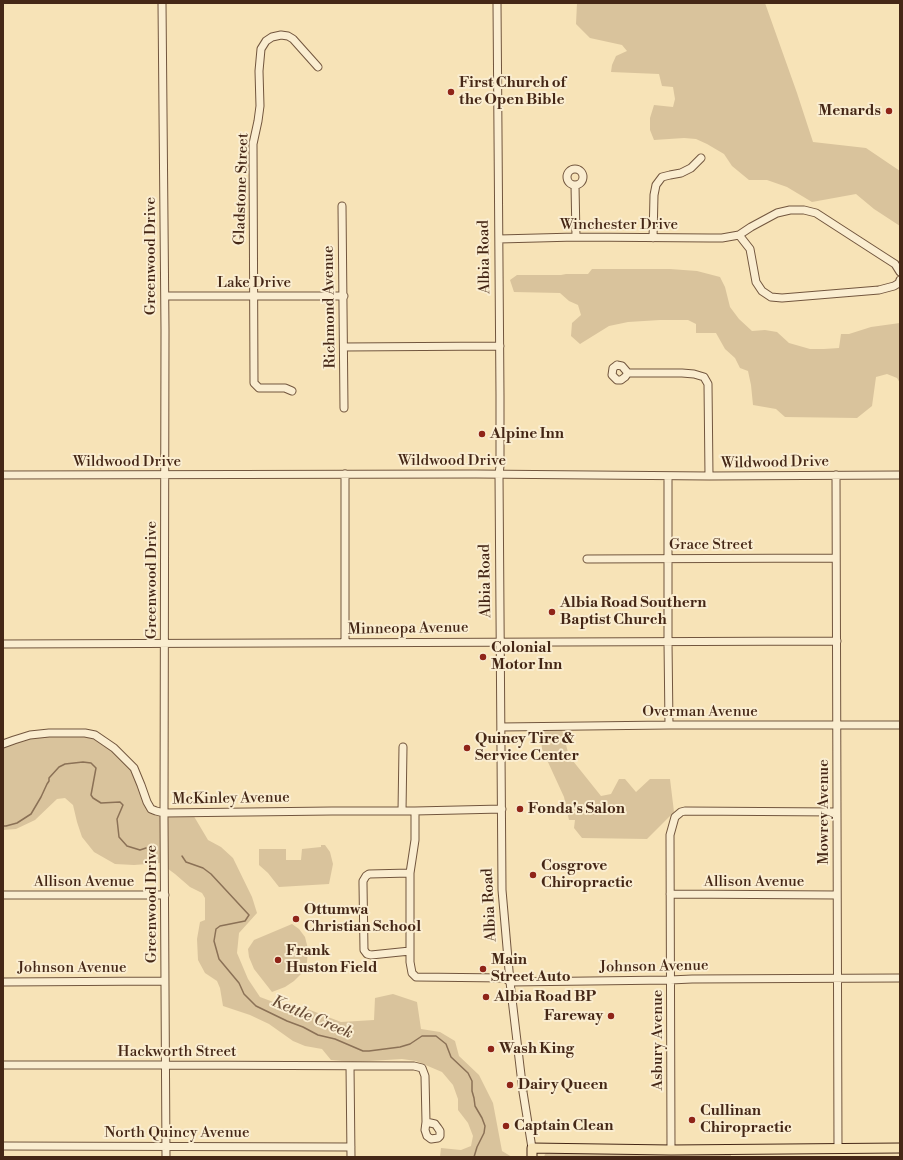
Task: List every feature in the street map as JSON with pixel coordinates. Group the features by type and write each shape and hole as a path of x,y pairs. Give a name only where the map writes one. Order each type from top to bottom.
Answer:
{"main road":[{"path":"532,1153 558,1148 672,1150 900,1148"},
{"path":"542,1157 558,1148"}],"street":[{"name":"Greenwood Drive","path":"162,3 165,296 164,813 166,1157"},
{"name":"Albia Road","path":"497,3 502,890 510,982 532,1153"},
{"name":"Gladstone Street","path":"292,391 285,388 260,388 254,383 253,144 260,106 260,49 272,36 288,36 293,39 318,67"},
{"path":"653,238 654,194 656,185 662,178 681,173 691,168 701,158"},
{"path":"575,186 576,237"},
{"name":"Richmond Avenue","path":"342,206 344,408"},
{"path":"900,272 895,264 881,254 816,213 804,210 790,210 777,213 751,226 739,235 750,249 756,282 762,291 771,297 782,298 879,290 894,286 899,283 900,280"},
{"name":"Winchester Drive","path":"499,238 722,238 739,235"},
{"name":"Lake Drive","path":"165,296 344,296"},
{"path":"344,347 500,346"},
{"path":"628,372 682,372 704,377 708,384 709,476"},
{"path":"344,643 345,474"},
{"name":"Wildwood Drive","path":"3,475 900,475"},
{"name":"Mowrey Avenue","path":"836,475 838,1149"},
{"path":"668,476 669,725"},
{"name":"Grace Street","path":"586,559 836,558"},
{"name":"Minneopa Avenue","path":"3,644 836,641"},
{"name":"Overman Avenue","path":"501,727 837,724 844,726 900,725"},
{"name":"McKinley Avenue","path":"3,744 30,735 49,733 85,733 94,735 114,748 134,768 151,809 164,813 502,809"},
{"path":"402,811 403,747"},
{"path":"410,873 369,874 363,881 364,950 368,954 371,955 410,951 410,873 414,849 415,811"},
{"name":"Asbury Avenue","path":"672,1150 670,835 675,817 681,812 685,811 837,812"},
{"name":"Allison Avenue","path":"670,894 837,895"},
{"name":"Allison Avenue","path":"3,895 165,895"},
{"name":"Johnson Avenue","path":"410,951 412,973 416,977 505,978 510,982 900,978"},
{"name":"Johnson Avenue","path":"3,982 165,981"},
{"name":"Hackworth Street","path":"3,1065 414,1066 422,1068 425,1076 426,1122"},
{"path":"350,1066 351,1157"},
{"name":"North Quincy Avenue","path":"3,1146 166,1148 351,1147"}],"shaded area":[{"path":"577,3 765,3 813,142 866,148 900,171 900,226 874,209 856,194 812,202 787,187 767,180 749,180 732,166 724,154 696,139 684,138 654,140 650,130 650,118 654,105 673,107 675,99 673,87 662,86 659,74 611,72 616,56 627,51 622,45 590,38 576,24"},
{"path":"592,269 670,269 697,271 720,277 725,287 730,307 739,319 752,331 765,330 777,332 789,343 810,349 839,348 841,334 849,334 871,327 900,323 900,383 897,378 887,374 876,377 872,406 857,418 785,417 776,409 753,405 748,371 740,368 735,358 725,349 716,333 696,333 696,324 688,320 628,322 609,326 580,344 571,336 572,323 581,315 578,305 569,301 560,293 514,292 510,280 517,275 588,274"},
{"path":"540,726 561,726 569,756 601,796 611,794 619,779 625,779 636,792 650,779 670,779 674,812 647,839 582,838 574,828 575,820 569,820 564,797 542,749"},
{"path":"30,735 95,735 134,768 151,809 192,813 208,840 221,847 233,858 252,897 257,913 239,933 237,953 248,979 260,997 276,1003 305,1008 341,1022 374,1020 375,998 393,994 417,1002 421,1029 440,1032 455,1041 459,1056 479,1075 493,1103 502,1151 512,1157 440,1157 441,1148 461,1150 471,1146 473,1136 468,1123 458,1110 458,1099 453,1085 442,1072 416,1061 402,1059 353,1062 331,1060 322,1049 305,1046 293,1041 269,1024 250,1015 223,1006 220,988 217,981 205,973 198,960 197,939 200,922 205,920 205,898 202,893 190,887 160,863 134,865 115,864 94,852 82,837 73,805 65,798 57,799 35,820 16,829 3,830 3,744"},
{"path":"321,845 325,845 330,852 333,864 329,884 279,887 268,873 259,865 259,849 286,849 286,860 301,860 302,849 321,847"},
{"name":"Frank Huston Field","path":"292,924 299,929 305,937 308,949 307,962 302,973 294,981 285,987 272,992 254,969 249,957 248,949 254,940"},
{"path":"558,1148 731,1150 731,1157 544,1157 545,1154"}],"waterway":[{"name":"Kettle Creek","path":"3,826 17,823 31,814 41,797 49,778 59,767 65,764 83,762 91,763 96,768 91,795 101,803 120,802 123,805 117,819 119,837 127,846 140,850 146,848"},
{"name":"Kettle Creek","path":"182,856 186,862 203,868 211,874 249,915 245,921 220,926 216,929 214,941 219,959 239,983 244,994 256,1006 318,1035 335,1039 363,1051 400,1047 410,1044 422,1036 436,1036 446,1044 451,1057 468,1073 472,1081 475,1106 485,1126 484,1133 474,1157"}],"place":[{"name":"First Church of the Open Bible","path":"451,92"},
{"name":"Menards","path":"889,111"},
{"name":"Alpine Inn","path":"482,434"},
{"name":"Albia Road Southern Baptist Church","path":"552,612"},
{"name":"Colonial Motor Inn","path":"483,657"},
{"name":"Quincy Tire & Service Center","path":"467,748"},
{"name":"Fonda's Salon","path":"520,809"},
{"name":"Cosgrove Chiropractic","path":"533,875"},
{"name":"Ottumwa Christian School","path":"296,919"},
{"name":"Frank Huston Field","path":"278,960"},
{"name":"Main Street Auto","path":"483,969"},
{"name":"Albia Road BP","path":"486,997"},
{"name":"Fareway","path":"611,1016"},
{"name":"Wash King","path":"491,1049"},
{"name":"Dairy Queen","path":"510,1085"},
{"name":"Cullinan Chiropractic","path":"692,1120"},
{"name":"Captain Clean","path":"506,1126"}]}
